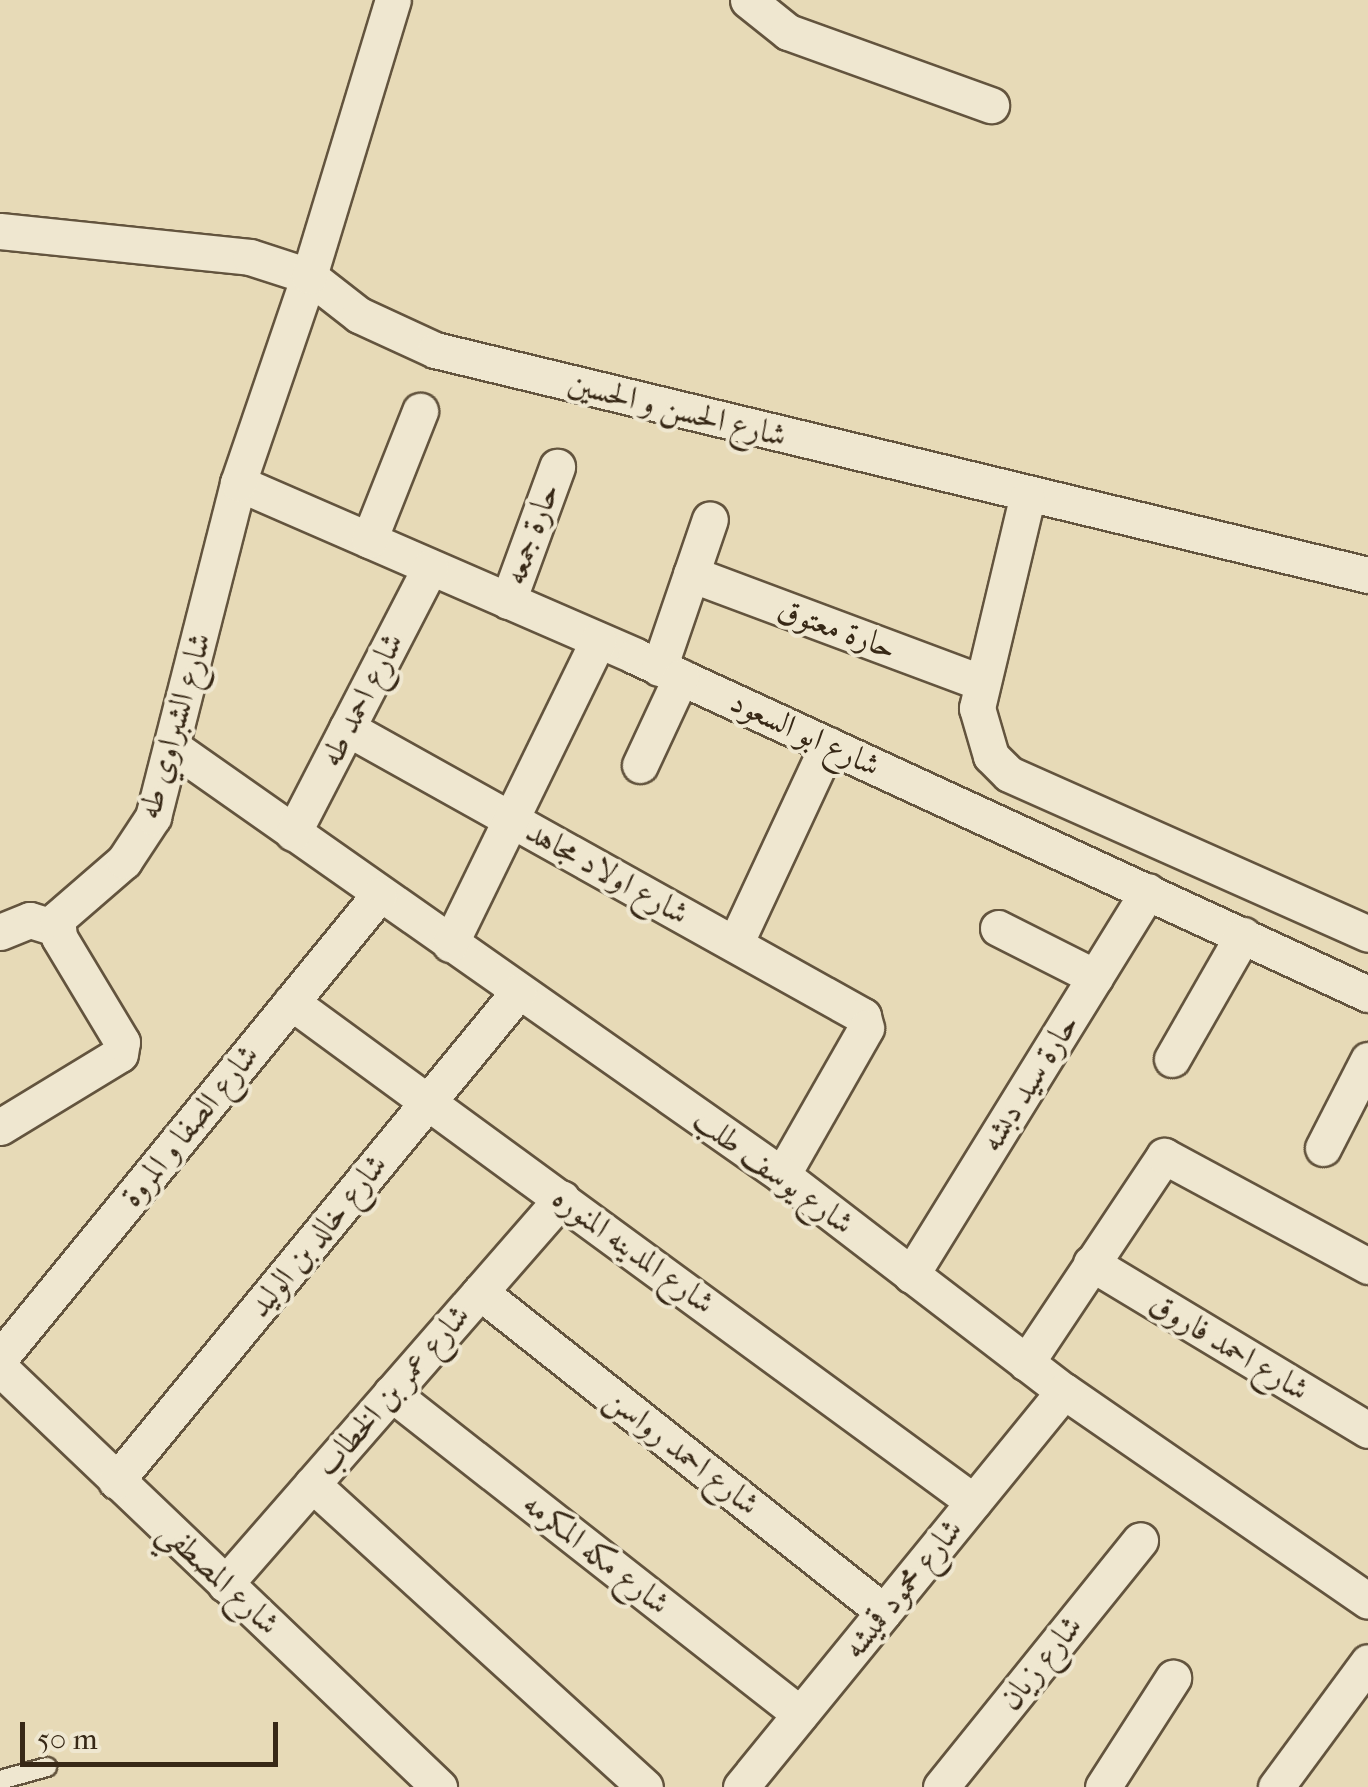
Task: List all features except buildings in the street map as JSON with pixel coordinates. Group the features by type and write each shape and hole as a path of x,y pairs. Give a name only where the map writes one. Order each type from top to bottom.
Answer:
{"street":[{"name":"شارع الشبراوي طه","path":"56,928 66,907 141,840 174,748 238,483 310,276 393,0"},
{"path":"748,0 788,32 991,105"},
{"name":"شارع الحسن و الحسين","path":"0,232 250,257 310,276 359,315 436,350 1028,498 1368,575"},
{"path":"369,540 420,411"},
{"name":"حارة جمعه","path":"508,601 557,468"},
{"name":"شارع ابو السعود","path":"238,483 670,672 1368,994"},
{"path":"1028,498 982,683 980,733 1009,774 1368,934"},
{"path":"640,766 670,672 691,574 710,520"},
{"name":"شارع احمد طه","path":"292,833 430,567"},
{"name":"حارة معتوق","path":"691,574 982,683"},
{"path":"450,944 598,640"},
{"name":"شارع اولاد مجاهد","path":"347,728 864,1019 866,1028 782,1175"},
{"path":"735,944 828,745"},
{"name":"شارع يوسف طلب","path":"174,748 782,1175 1064,1391 1368,1601"},
{"name":"حارة سيد دبشه","path":"911,1275 1148,891"},
{"name":"شارع الصفا و المروة","path":"0,1358 379,895"},
{"path":"0,932 30,920 56,928 122,1042 120,1054 0,1127"},
{"path":"998,928 1095,977"},
{"path":"1172,1060 1243,935"},
{"name":"شارع خالد بن الوليد","path":"116,1481 519,991"},
{"name":"شارع المدينه المنوره","path":"291,1002 430,1100 974,1502"},
{"path":"1323,1148 1368,1060"},
{"path":"1026,1362 1164,1156 1368,1266"},
{"name":"شارع عمر بن الخطاب","path":"225,1584 562,1198"},
{"name":"شارع احمد فاروق","path":"1091,1263 1368,1430"},
{"name":"شارع احمد رواسن","path":"480,1292 884,1612"},
{"name":"شارع المصطفي","path":"0,1368 439,1787"},
{"name":"شارع محمود قميشه","path":"741,1787 1064,1391"},
{"name":"شارع مكه المكرمه","path":"391,1394 800,1714"},
{"path":"312,1484 645,1787"},
{"name":"شارع زيان","path":"941,1787 1140,1540"},
{"path":"1276,1787 1368,1662"},
{"path":"1103,1787 1173,1678"}],"lane":[{"path":"0,1780 47,1767"}]}
